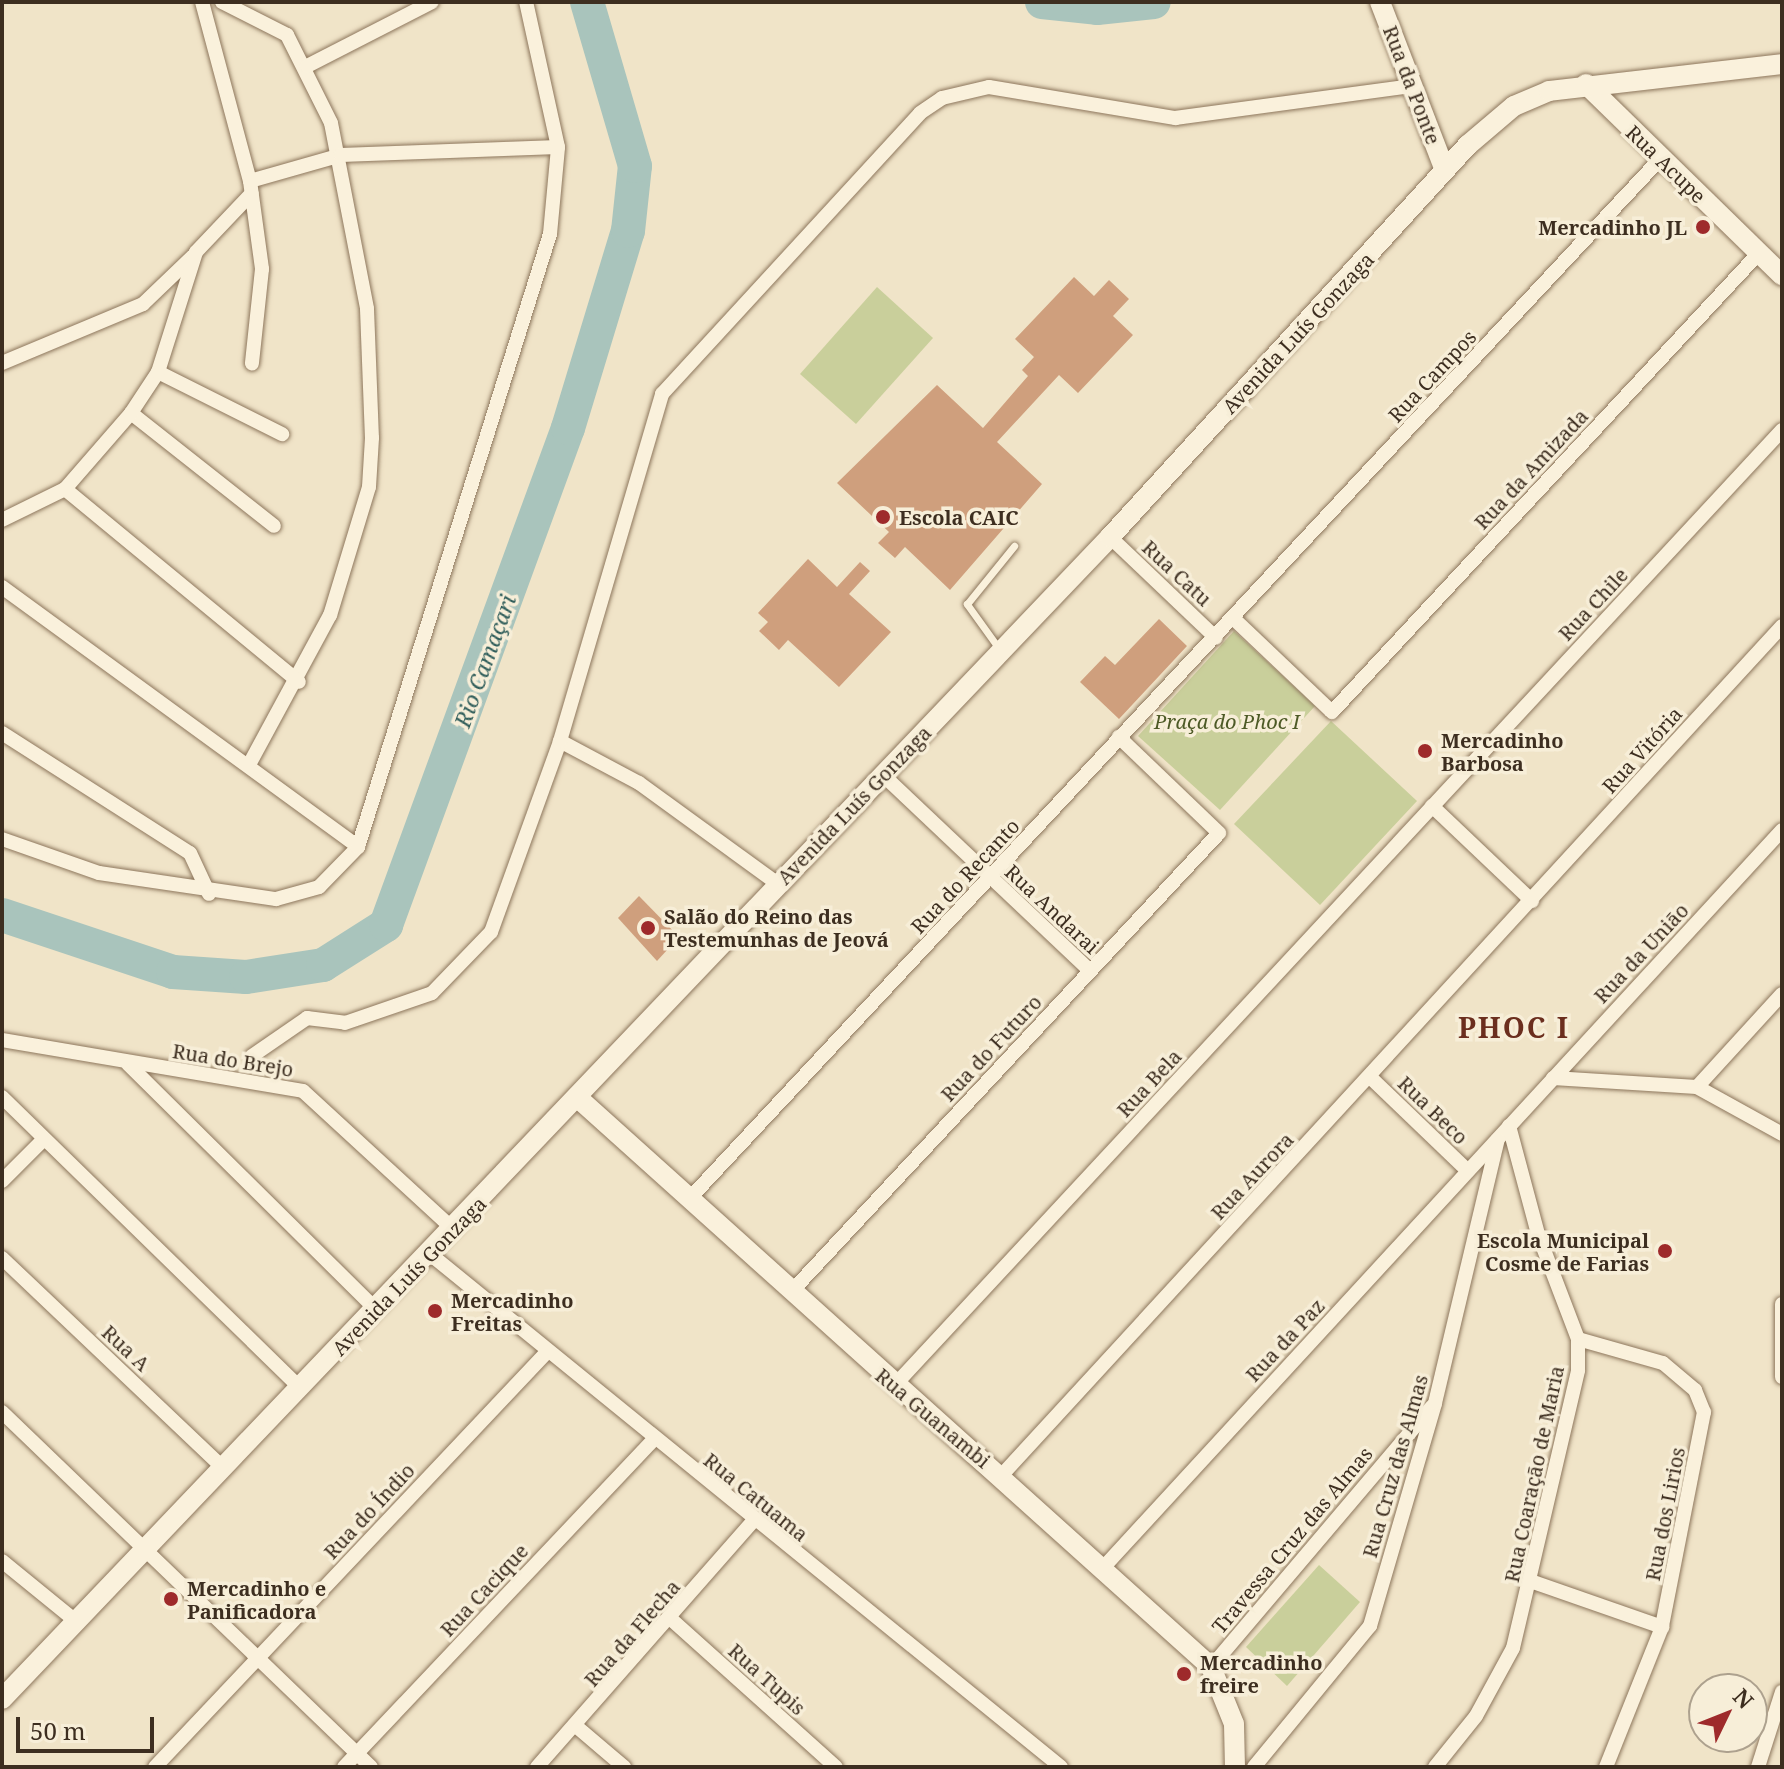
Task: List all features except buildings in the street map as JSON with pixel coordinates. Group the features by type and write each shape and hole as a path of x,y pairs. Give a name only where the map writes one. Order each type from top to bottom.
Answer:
{"street":[{"path":"202,2 251,187 264,287 252,363"},
{"path":"222,2 287,35 307,66 341,155 367,309 372,462 340,587 299,682 250,763"},
{"path":"307,66 432,2"},
{"path":"2,839 99,873 209,894 298,896 340,870 358,847 538,281 558,147 526,2"},
{"name":"Rua da Ponte","path":"1380,2 1444,168"},
{"name":"Avenida Luís Gonzaga","path":"5,1690 78,1623 222,1467 454,1230 778,884 1110,537 1444,168 1514,106 1586,84 1780,61"},
{"name":"Rua Acupe","path":"1586,84 1659,160 1782,275"},
{"path":"252,1056 307,1018 345,1023 408,1005 471,959 509,898 560,741 662,394 920,113 942,98 989,87 1175,118 1411,86"},
{"path":"2,363 143,304 196,252 251,187 341,155 558,147"},
{"name":"Rua Campos","path":"1234,619 1659,160"},
{"path":"2,520 65,489 131,413 158,372 196,252"},
{"name":"Rua da Amizada","path":"1234,619 1332,712 1759,253"},
{"path":"158,372 282,434"},
{"path":"131,413 274,526"},
{"name":"Rua Chile","path":"1432,806 1782,430"},
{"path":"65,489 299,682"},
{"name":"Rua Catu","path":"1110,537 1216,638"},
{"path":"2,587 250,763 358,847"},
{"name":"Rua do Recanto","path":"692,1196 1119,737 1234,619"},
{"name":"Rua Vitória","path":"1532,901 1782,626"},
{"path":"2,733 190,853 200,862 209,894"},
{"name":"Rua do Futuro","path":"792,1291 1219,833 1119,737"},
{"path":"560,741 639,783 778,884"},
{"name":"Rua Andarai","path":"884,776 1090,971"},
{"path":"1432,806 1532,901"},
{"name":"Rua Bela","path":"894,1386 1432,806"},
{"name":"Rua da União","path":"1498,1139 1782,830"},
{"name":"Rua Aurora","path":"1001,1476 1532,901"},
{"path":"1697,1087 1782,994"},
{"name":"Rua do Brejo","path":"2,1040 317,1098 454,1230"},
{"path":"128,1064 376,1309"},
{"name":"Rua Beco","path":"1371,1078 1468,1171"},
{"path":"1553,1078 1697,1087 1782,1134"},
{"path":"2,1097 300,1388"},
{"name":"Rua Guanambi","path":"578,1098 692,1196 894,1386 1001,1476 1211,1667 1234,1724 1235,1767"},
{"name":"Rua Coaração de Maria","path":"1435,1767 1496,1682 1533,1582 1578,1370 1578,1339 1538,1234 1509,1126"},
{"path":"2,1181 44,1139"},
{"name":"Rua da Paz","path":"1102,1569 1498,1139"},
{"name":"Rua Cruz das Almas","path":"1254,1767 1370,1626 1435,1403 1498,1139"},
{"name":"Rua Catuama","path":"430,1254 653,1440 1061,1767"},
{"name":"Rua A","path":"2,1258 222,1467"},
{"path":"1782,1304 1782,1377"},
{"name":"Rua dos Lirios","path":"1578,1339 1663,1363 1695,1390 1704,1412 1662,1627 1606,1767"},
{"name":"Rua do Índio","path":"155,1767 547,1352"},
{"name":"Travessa Cruz das Almas","path":"1211,1667 1435,1403"},
{"path":"2,1412 371,1767"},
{"name":"Rua Cacique","path":"344,1767 653,1440"},
{"name":"Rua da Flecha","path":"537,1767 577,1727 672,1620 753,1521"},
{"path":"2,1561 78,1623"},
{"path":"1533,1582 1662,1627"},
{"name":"Rua Tupis","path":"672,1620 836,1767"},
{"path":"1758,1767 1782,1692"},
{"path":"577,1727 624,1767"}],"lane":[{"path":"1001,651 967,604 1014,546"}],"green space":[{"path":"877,287 933,338 856,424 800,374"},
{"name":"Praça do Phoc I","path":"1234,631 1315,706 1220,810 1138,736"},
{"path":"1331,721 1417,801 1320,905 1234,824"},
{"path":"1319,1565 1360,1602 1287,1686 1246,1647"}],"waterway":[{"name":"Rio Camaçari","path":"2,915 173,972 246,977 323,965 386,925 568,428 628,231 635,166 587,2"},
{"name":"Rio Camaçari","path":"1042,2 1097,8 1154,2"}],"place":[{"name":"Mercadinho JL","path":"1703,227"},
{"name":"Escola CAIC","path":"883,517"},
{"name":"Mercadinho Barbosa","path":"1425,751"},
{"name":"Salão do Reino das Testemunhas de Jeová","path":"648,928"},
{"name":"Escola Municipal Cosme de Farias","path":"1665,1251"},
{"name":"Mercadinho Freitas","path":"435,1311"},
{"name":"Mercadinho e Panificadora","path":"171,1599"},
{"name":"Mercadinho freire","path":"1184,1674"}],"district":[{"name":"PHOC I","path":"1514,1027"}]}
